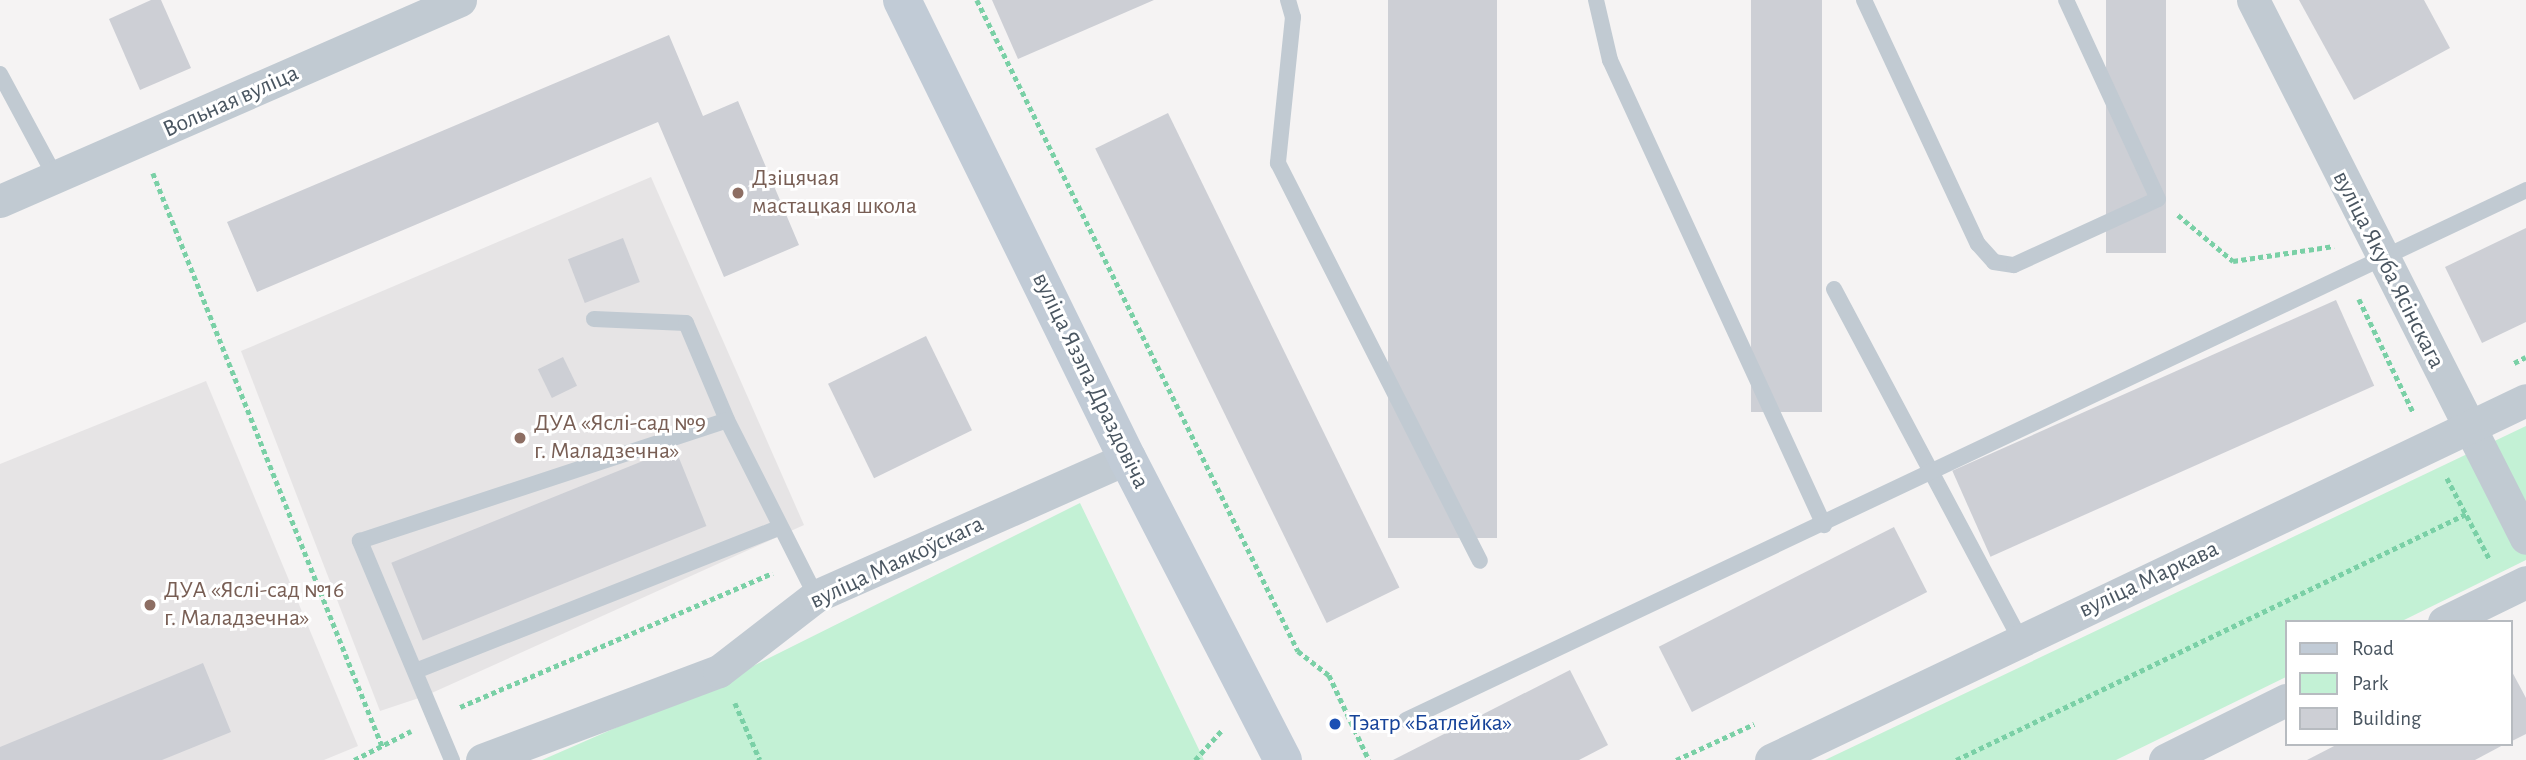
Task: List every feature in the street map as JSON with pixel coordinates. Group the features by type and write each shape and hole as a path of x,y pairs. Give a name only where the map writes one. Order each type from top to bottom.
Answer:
{"street":[{"name":"Вольная вуліца","path":"0,201 55,176 141,143 460,0"},
{"name":"вуліца Язэпа Драздовіча","path":"902,0 1127,458 1283,760"},
{"name":"вуліца Якуба Ясінскага","path":"2253,0 2381,260 2526,538"},
{"name":"вуліца Маркава","path":"1771,760 2468,430 2526,400"},
{"name":"вуліца Маякоўскага","path":"482,760 719,671 816,596 1127,458"},
{"path":"2448,620 2526,582"},
{"path":"2165,760 2284,701"}],"lane":[{"path":"1288,0 1293,17 1278,163 1480,561"},
{"path":"1597,0 1610,60 1824,525"},
{"path":"1864,0 1978,244 1994,262 2014,265 2158,199 2066,0"},
{"path":"0,74 55,176"},
{"path":"1406,720 1932,474 2526,190"},
{"path":"1833,289 2021,640"},
{"path":"594,319 685,323 779,528 800,562 816,596"},
{"path":"452,760 418,670 359,541 727,419"},
{"path":"418,670 779,528"}],"path":[{"path":"977,0 1298,651 1329,675 1369,760"},
{"path":"141,143 383,748"},
{"path":"2158,199 2233,261 2334,246 2415,417"},
{"path":"1956,760 2504,495"},
{"path":"354,760 383,748 434,718 800,562"},
{"path":"730,691 760,760"},
{"path":"1195,760 1221,731"}],"shaded area":[{"name":"ДУА «Яслі-сад №9 г. Маладзечна»","path":"651,177 804,525 425,696 380,711 241,351"},
{"name":"ДУА «Яслі-сад №16 г. Маладзечна»","path":"206,381 358,746 324,760 0,760 0,464"}],"green space":[{"path":"2526,426 2526,560 2404,620 2284,620 2284,678 2116,760 1825,760"},
{"path":"1080,503 1204,760 542,760 725,680"}],"building":[{"path":"151,0 161,0 191,68 140,90 109,19"},
{"path":"992,0 1154,0 1018,59"},
{"path":"1388,0 1497,0 1497,538 1388,538"},
{"path":"1751,0 1822,0 1822,412 1751,412"},
{"path":"2106,0 2166,0 2166,253 2106,253"},
{"path":"2299,0 2424,0 2450,48 2354,100"},
{"path":"669,35 703,116 738,101 799,245 724,277 658,122 257,292 227,222"},
{"path":"1168,113 1399,588 1327,623 1095,149"},
{"path":"2526,228 2526,322 2482,343 2445,267"},
{"path":"623,238 640,282 585,303 568,259"},
{"path":"2336,300 2374,386 1991,557 1952,471"},
{"path":"926,336 972,430 874,478 828,384"},
{"path":"563,357 577,386 552,398 538,369"},
{"path":"675,448 706,526 423,641 391,563"},
{"path":"1894,527 1927,592 1692,712 1659,647"},
{"path":"203,663 231,732 162,760 0,760 0,747"},
{"path":"1570,670 1608,745 1579,760 1393,760"},
{"path":"2512,672 2526,698 2526,734 2512,741"},
{"path":"2334,746 2501,746 2475,760 2307,760"}],"place":[{"name":"Дзіцячая мастацкая школа","path":"738,193"},
{"name":"ДУА «Яслі-сад №9 г. Маладзечна»","path":"520,438"},
{"name":"ДУА «Яслі-сад №16 г. Маладзечна»","path":"150,605"},
{"name":"Тэатр «Батлейка»","path":"1335,724"}]}
